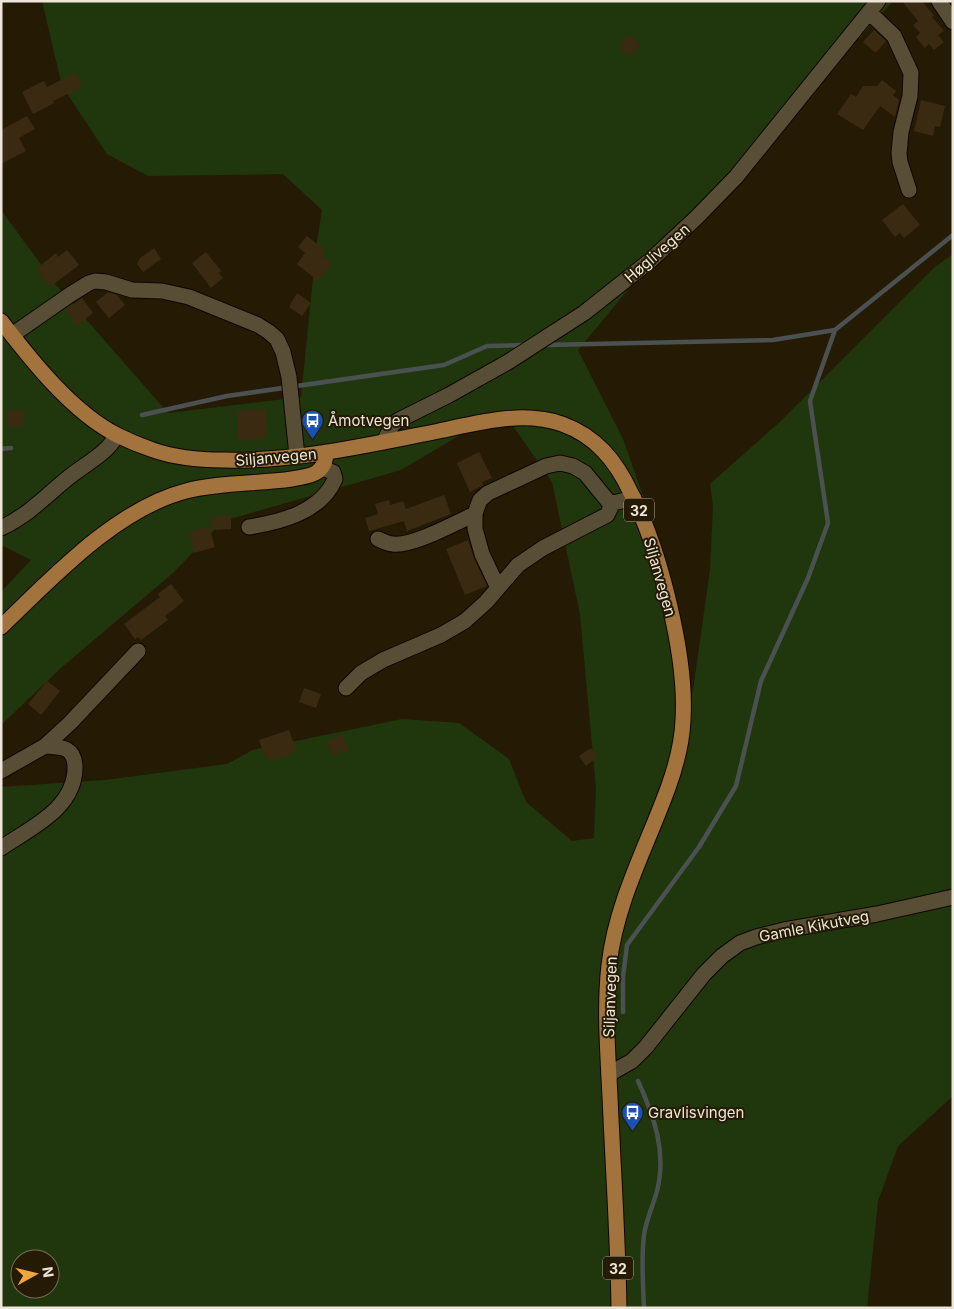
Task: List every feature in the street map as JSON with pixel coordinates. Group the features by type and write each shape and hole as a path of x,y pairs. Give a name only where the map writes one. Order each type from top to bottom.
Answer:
{"main road":[{"name":"Siljanvegen","path":"1,321 54,383 87,415 118,435 155,451 196,459 241,461 298,456 384,442 486,421 523,418 551,421 586,436 601,447 620,471 634,498 652,547 673,625 681,673 683,722 680,749 673,773 626,893 612,944 607,985 619,1308"},
{"path":"1,626 83,550 103,534 148,506 186,491 221,485 308,476 322,468 326,460 326,452"}],"street":[{"path":"938,1 953,22"},
{"path":"874,6 894,36 911,74 910,96 901,132 899,153 909,190"},
{"name":"Høglivegen","path":"384,442 392,425 399,420 503,365 584,313 651,260 736,177 874,6"},
{"path":"12,335 71,294 94,281 106,282 132,290 162,291 189,297 258,325 277,339 283,352 289,377 298,456"},
{"path":"1,528 38,505 72,474 103,453 118,435"},
{"path":"498,588 480,549 475,529 475,514 480,500 488,493 546,466 560,463 573,466 585,473 608,501 613,504"},
{"path":"249,527 284,520 306,510 318,501 332,486 335,479 334,472 322,468"},
{"path":"346,688 361,672 465,622 486,602 518,565 530,556 607,515 613,504 634,498"},
{"path":"378,539 394,544 404,544 432,534 475,514"},
{"path":"1,771 45,746 70,723 138,651"},
{"path":"1,848 48,817 58,809 69,794 75,770 74,755 65,747 45,746"},
{"name":"Gamle Kikutveg","path":"609,1074 632,1061 646,1047 704,974 722,956 740,943 784,930 877,914 953,896"}],"green space":[{"path":"42,1 893,1 725,184 704,198 578,350 623,439 652,521 689,718 710,570 713,506 710,484 781,421 935,267 953,254 953,1096 898,1146 878,1201 867,1308 1,1308 1,787 105,780 227,764 253,750 402,719 459,723 509,759 526,802 572,841 594,838 596,788 580,614 552,482 502,410 401,470 223,521 173,573 61,668 1,725 1,592 31,560 1,545 1,210 56,285 168,413 301,397 316,249 322,210 283,174 148,176 107,154 62,86"}],"building":[{"path":"902,1 922,1 944,31 938,35 944,42 934,50 929,44 925,48 916,37 920,33 913,25 918,21"},
{"path":"874,30 886,41 876,53 863,42"},
{"path":"628,35 640,44 631,56 619,48"},
{"path":"75,73 82,87 53,101 54,103 33,114 22,92 44,81 47,87"},
{"path":"882,80 896,91 893,95 899,100 895,117 880,106 863,130 837,114 851,94 856,97 863,86 877,86"},
{"path":"921,100 945,106 940,127 935,126 933,136 914,131"},
{"path":"27,116 35,129 19,138 26,151 1,164 1,130"},
{"path":"903,204 920,225 904,238 900,233 895,237 882,220"},
{"path":"307,236 325,250 321,255 332,264 318,281 297,264 305,253 298,247"},
{"path":"154,248 161,259 143,272 137,264 140,258"},
{"path":"67,250 79,265 50,287 36,269 56,253 58,257"},
{"path":"206,252 221,271 219,273 223,278 211,288 192,263"},
{"path":"108,292 117,295 125,305 109,318 96,302"},
{"path":"297,293 311,303 302,316 289,307"},
{"path":"82,298 93,313 77,326 65,310"},
{"path":"266,409 267,430 265,430 265,437 263,439 238,440 237,410"},
{"path":"8,410 24,410 24,426 8,426"},
{"path":"479,452 492,478 482,482 484,485 470,492 457,463"},
{"path":"444,495 451,514 407,531 404,521 369,531 365,518 378,514 375,504 389,500 390,505 403,501 406,509"},
{"path":"231,515 231,529 213,530 210,518"},
{"path":"209,526 215,547 194,553 189,531"},
{"path":"468,540 487,586 465,595 446,549"},
{"path":"171,584 184,601 165,616 168,620 141,640 139,637 135,639 124,624 160,597 158,594"},
{"path":"47,681 60,691 41,715 28,704"},
{"path":"304,688 321,694 316,708 299,702"},
{"path":"289,730 297,752 270,761 269,758 266,759 259,740"},
{"path":"343,735 349,750 332,756 327,741"},
{"path":"591,748 598,757 586,766 579,756"}],"waterway":[{"path":"835,330 953,235"},
{"path":"545,345 773,340 835,330 810,401 828,523 808,578 761,681 736,786 699,847 627,945 623,977 623,1012"},
{"path":"142,415 227,396 444,365 487,346 525,345"},
{"path":"1,449 11,448"},
{"path":"638,1081 654,1121 661,1162 657,1191 644,1235 642,1262 644,1308"}],"place":[{"name":"Åmotvegen","path":"312,439"},
{"name":"Gravlisvingen","path":"632,1131"}]}
